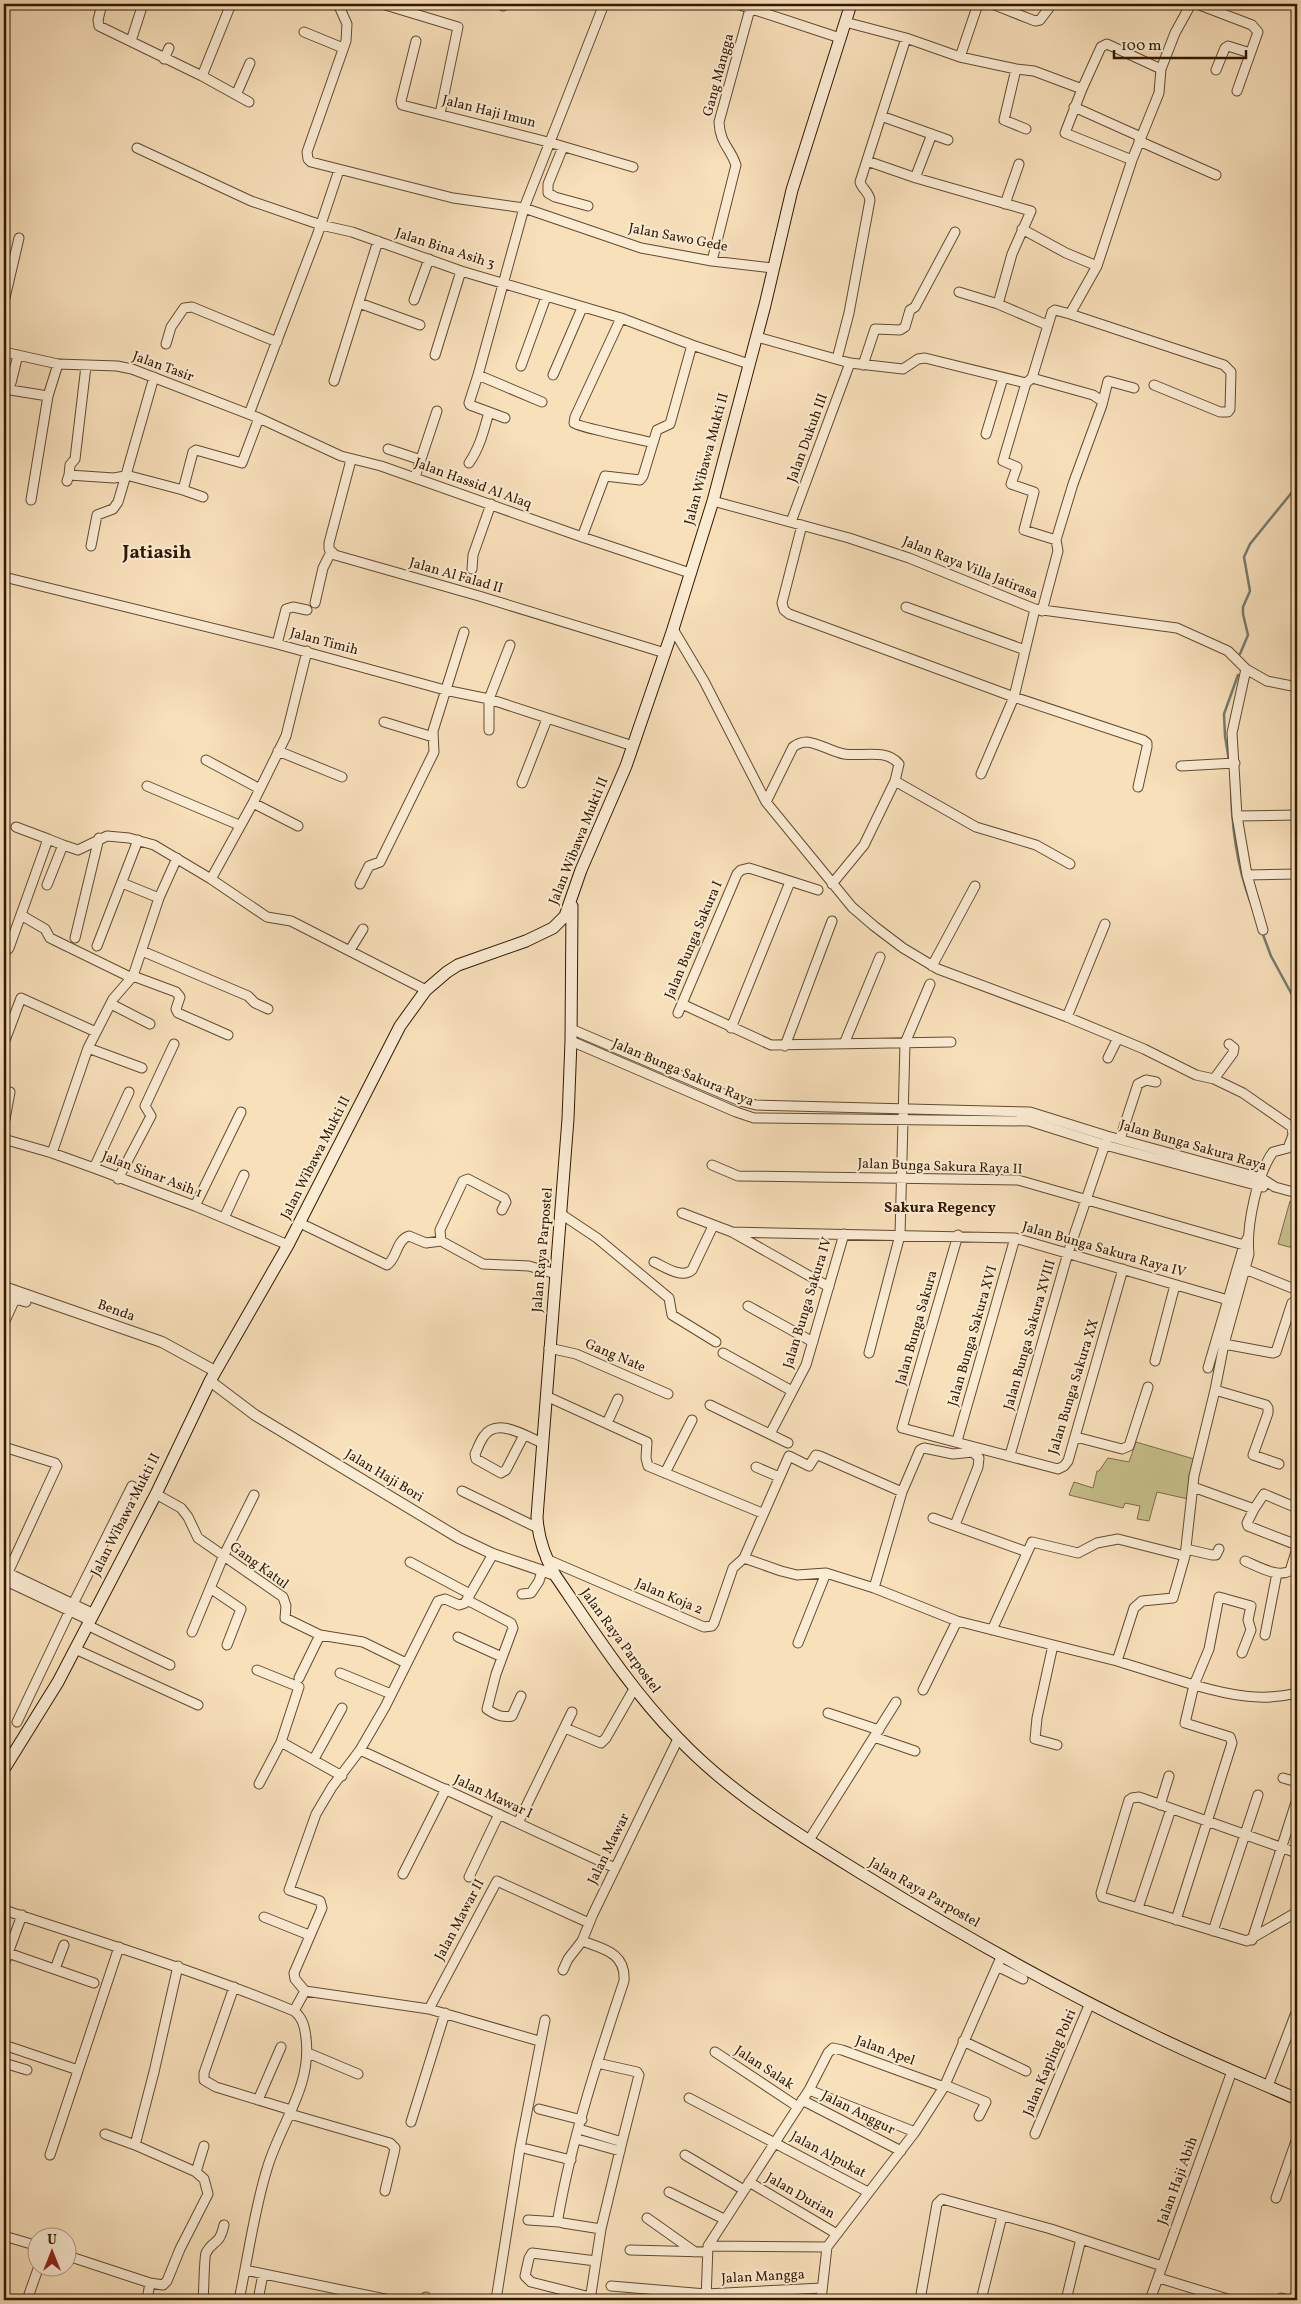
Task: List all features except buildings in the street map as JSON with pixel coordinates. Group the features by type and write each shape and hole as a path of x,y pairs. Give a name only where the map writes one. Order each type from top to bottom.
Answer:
{"main road":[{"name":"Jalan Wibawa Mukti II","path":"4,1769 58,1682 89,1619 156,1494 212,1376 300,1223 392,1039 426,990 436,980 458,965 526,941 553,928 565,916 581,870 634,746 713,501 757,337 792,190 850,4"},
{"name":"Jalan Raya Parpostel","path":"572,899 571,1041 561,1214 542,1443 538,1528 546,1559 555,1576 634,1689 678,1739 722,1778 809,1840 886,1888 1090,2003 1154,2036 1297,2099"}],"street":[{"path":"102,4 98,20 99,26 202,76 249,102"},
{"path":"202,76 231,4"},
{"path":"304,32 343,48 348,33 347,24 338,4"},
{"path":"382,4 458,27 440,114"},
{"path":"505,418 468,403 478,375 502,282 524,208 548,142 604,4"},
{"path":"737,4 750,9 764,8 840,38"},
{"path":"960,57 978,4"},
{"path":"992,4 1035,21 1040,20 1052,4"},
{"path":"1070,314 1097,266 1132,160 1159,92 1161,69 1175,33 1191,4"},
{"path":"1197,4 1256,28 1258,32 1237,91"},
{"name":"Gang Mangga","path":"712,260 736,165 720,135 719,122 750,9"},
{"path":"131,41 141,10"},
{"path":"845,22 906,38 960,57 1034,71 1082,89"},
{"path":"837,359 849,313 870,200 868,193 860,182 870,160 884,117 906,38"},
{"name":"Jalan Haji Imun","path":"416,41 401,101 402,105 548,142 633,167"},
{"path":"1132,160 1065,133 1074,107 1101,47 1107,44 1161,69"},
{"path":"1216,70 1225,48 1228,46 1250,53"},
{"path":"164,59 169,48"},
{"name":"Jalan Sawo Gede","path":"343,48 307,152 308,159 311,162 453,198 524,208 642,248 772,268"},
{"path":"236,95 250,63"},
{"path":"1016,69 1004,120 1026,129"},
{"path":"1074,107 1216,175"},
{"path":"884,117 948,140"},
{"path":"917,173 932,134"},
{"path":"563,147 548,184 548,193 555,197 588,206"},
{"name":"Jalan Bina Asih 3","path":"137,148 240,196 321,225 378,241 461,271 621,318 749,364"},
{"path":"870,160 1031,211 1012,254 998,304"},
{"path":"1005,204 1019,164"},
{"path":"249,414 321,225 339,170"},
{"path":"1022,229 1066,253 1097,266"},
{"path":"863,365 875,329 900,330 905,327 910,310 915,307 955,232"},
{"path":"4,302 19,238"},
{"path":"334,381 378,241"},
{"path":"414,300 429,259"},
{"path":"435,355 461,271"},
{"path":"958,292 998,304 1047,326"},
{"path":"521,366 546,297"},
{"path":"358,303 420,325"},
{"path":"166,344 176,318 184,308 192,308 277,342"},
{"path":"553,375 582,308"},
{"path":"1056,540 1024,530 1034,492 1011,484 1016,467 1003,461 1052,312 1055,310 1070,314 1224,365 1230,372 1230,409 1228,412 1220,412 1154,385"},
{"path":"621,318 575,417 574,423 579,426 608,431 653,443"},
{"path":"757,337 863,365 903,369 918,359 925,358 1003,378 1029,380 1093,395 1102,401"},
{"path":"582,538 605,476 640,480 658,428 669,426 670,424 692,345"},
{"name":"Jalan Tasir","path":"4,352 58,364 117,366 154,377 249,414"},
{"path":"11,383 18,355"},
{"name":"Jalan Dukuh III","path":"791,522 850,363"},
{"path":"31,500 48,396 58,364"},
{"path":"86,366 75,459 70,465 68,478 114,478 126,475 202,496"},
{"path":"478,375 542,402"},
{"path":"91,546 97,514 113,509 118,502 154,377"},
{"path":"986,434 1003,378"},
{"path":"981,774 1014,697 1025,650 1058,551 1056,540 1073,484 1102,405 1108,381 1134,388"},
{"path":"4,389 48,396"},
{"path":"415,477 437,411"},
{"path":"469,463 476,454 489,412"},
{"name":"Jalan Hassid Al Alaq","path":"249,414 351,460 381,466 415,477 582,538 690,573"},
{"path":"183,490 194,451 242,463 259,418"},
{"path":"388,449 421,460"},
{"path":"315,603 323,568 331,552 329,543 351,460"},
{"name":"Jalan Raya Villa Jatirasa","path":"713,501 802,525 909,558 1038,610 1177,628 1228,651 1246,669 1267,681 1297,687"},
{"path":"472,569 473,555 491,504"},
{"path":"802,525 782,603 784,610 789,614 1014,697 1147,742 1138,786"},
{"name":"Jalan Al Falad II","path":"331,552 341,558 479,596 665,654"},
{"name":"Jalan Timih","path":"4,577 307,651 445,690 489,699 634,746"},
{"path":"277,644 286,609 293,607 307,610"},
{"path":"906,607 1025,650"},
{"path":"673,629 704,681 766,802 852,908 874,926 903,948 932,966 1021,1002 1067,1017 1118,1038 1187,1071 1214,1078 1243,1093 1292,1127 1293,1135 1288,1148 1273,1152 1261,1178 1246,1242 1208,1368"},
{"path":"360,884 369,866 380,862 434,752 433,736 445,690 464,632"},
{"path":"490,730 489,699 510,645"},
{"path":"211,879 239,825 253,803 286,736 307,651"},
{"path":"1246,669 1233,727 1231,764 1247,875 1263,930"},
{"path":"522,783 547,719"},
{"path":"384,722 433,736"},
{"path":"766,802 793,747 799,743 808,742 834,752 857,756 874,753 896,760 899,764 896,781 864,845 832,884"},
{"path":"278,751 342,777"},
{"path":"206,760 260,789"},
{"path":"1181,766 1231,764"},
{"path":"896,781 976,827 1036,845 1070,864"},
{"path":"147,786 239,825"},
{"path":"253,803 298,826"},
{"path":"1237,816 1297,815"},
{"path":"16,827 78,850 99,838 117,836 138,840 154,846 211,879 267,917 291,921 426,990"},
{"path":"75,938 99,838"},
{"path":"4,953 9,948 48,839"},
{"path":"97,946 138,840"},
{"path":"47,885 63,845"},
{"path":"52,1153 88,1048 111,1004 132,977 159,898 177,858"},
{"name":"Jalan Bunga Sakura I","path":"678,1013 737,874 741,870 749,868 818,890"},
{"path":"1247,875 1297,874"},
{"path":"731,1028 790,882"},
{"path":"122,883 159,898"},
{"path":"932,966 975,886"},
{"path":"21,915 44,929 50,938 132,977 176,992 180,997 176,1009 178,1013 228,1035"},
{"path":"785,1046 832,921"},
{"path":"1067,1017 1105,924"},
{"path":"350,950 363,929"},
{"path":"142,951 248,996 255,1003 268,1009"},
{"path":"844,1044 880,958"},
{"path":"869,1353 900,1235 905,1043 930,984"},
{"path":"4,1043 20,998 96,1032"},
{"path":"111,1004 150,1024"},
{"path":"682,1004 770,1045 951,1042"},
{"name":"Jalan Bunga Sakura Raya","path":"571,1029 740,1101 756,1105 1030,1112 1106,1141 1120,1139 1261,1178 1276,1187"},
{"path":"1108,1058 1118,1038"},
{"name":"Jalan Bunga Sakura Raya","path":"571,1041 754,1118 1029,1121 1106,1141 1258,1187 1276,1187"},
{"path":"118,1179 151,1116 145,1106 174,1044"},
{"path":"1214,1078 1233,1053 1234,1048 1229,1044"},
{"path":"88,1048 142,1068"},
{"path":"652,1076 655,1066"},
{"path":"1120,1139 1138,1084 1146,1080 1156,1082"},
{"path":"5,1141 4,1126 10,1092"},
{"path":"94,1168 129,1092"},
{"path":"736,1112 740,1101"},
{"path":"195,1206 241,1112"},
{"name":"Jalan Sinar Asih 1","path":"5,1141 52,1153 94,1168 118,1179 195,1206 288,1245"},
{"name":"Jalan Bunga Sakura XVIII","path":"1010,1455 1068,1254 1106,1141"},
{"name":"Jalan Bunga Sakura Raya II","path":"712,1165 738,1176 1018,1180 1246,1242"},
{"path":"224,1218 244,1175"},
{"path":"441,1241 440,1230 463,1181 468,1179 504,1198 506,1202 502,1210"},
{"path":"1276,1187 1297,1193"},
{"path":"682,1213 732,1232 829,1287"},
{"path":"561,1214 597,1238 669,1298 672,1316 716,1342"},
{"path":"300,1223 387,1265 405,1237 414,1236 426,1243 441,1241 483,1264 529,1266 556,1274"},
{"path":"654,1262 682,1274 688,1273 692,1270 713,1226"},
{"name":"Jalan Bunga Sakura Raya IV","path":"732,1232 958,1235 1015,1238 1228,1300"},
{"name":"Jalan Bunga Sakura IV","path":"770,1434 806,1365 844,1234"},
{"name":"Jalan Bunga Sakura","path":"902,1428 958,1235"},
{"name":"Jalan Bunga Sakura XVI","path":"957,1441 1015,1238"},
{"path":"1117,1661 1134,1608 1142,1601 1173,1598 1186,1552 1194,1476 1224,1344 1246,1269 1249,1254 1246,1242"},
{"name":"Jalan Bunga Sakura XX","path":"902,1428 1058,1469 1064,1466 1068,1461 1076,1436 1123,1269"},
{"path":"1246,1269 1297,1290"},
{"path":"1155,1361 1175,1285"},
{"name":"Benda","path":"4,1287 162,1342 212,1376"},
{"path":"4,1295 26,1302"},
{"path":"4,1323 15,1299"},
{"path":"1224,1344 1272,1353 1276,1352 1292,1303 1297,1301"},
{"path":"748,1306 813,1342"},
{"name":"Gang Nate","path":"550,1348 576,1354 668,1394"},
{"path":"723,1353 792,1392"},
{"name":"Jalan Haji Bori","path":"212,1376 255,1415 459,1538 493,1554 555,1576"},
{"path":"1076,1436 1122,1449 1129,1446 1148,1387"},
{"path":"1215,1390 1266,1405 1268,1413 1253,1455 1279,1464"},
{"path":"546,1396 647,1442 646,1458 648,1466 762,1513"},
{"path":"607,1423 618,1399"},
{"path":"710,1405 788,1443"},
{"path":"665,1473 692,1420"},
{"path":"524,1435 506,1470 501,1473 476,1459 475,1454 484,1435 499,1427 524,1435 542,1443"},
{"path":"4,1448 55,1463 57,1466 5,1577 71,1607 170,1665"},
{"path":"874,1588 902,1492 920,1450 924,1448 953,1454 974,1452 979,1458 978,1466 955,1525"},
{"path":"902,1492 820,1456 816,1455 809,1466 788,1456 744,1558 772,1569 797,1575 826,1573 874,1588 957,1621 1117,1661 1194,1685 1252,1698 1281,1697 1297,1693"},
{"path":"756,1466 779,1478"},
{"path":"17,1722 71,1607 132,1486"},
{"path":"1193,1487 1254,1509"},
{"path":"462,1491 538,1528"},
{"name":"Gang Katul","path":"156,1494 181,1508 188,1516 198,1538 283,1597 286,1606 285,1618 320,1634 363,1642 406,1663"},
{"path":"1245,1561 1277,1573 1283,1574 1290,1571 1297,1546 1248,1526 1247,1523 1264,1494 1297,1508"},
{"path":"192,1632 224,1557 254,1495"},
{"path":"933,1518 1027,1552"},
{"path":"992,1630 1032,1542 1078,1553 1097,1542 1118,1539 1212,1555 1216,1554 1219,1549"},
{"path":"493,1554 469,1597 462,1605 445,1599 438,1601 360,1750 332,1788 316,1814 290,1888 291,1892 322,1904 322,1908 294,1974 295,1979 305,1991 444,2013 539,2041"},
{"name":"Jalan Koja 2","path":"546,1559 704,1627 708,1627 714,1623 733,1568 744,1558"},
{"path":"410,1562 512,1625 487,1703 487,1709 494,1714 505,1717 512,1716 521,1696"},
{"path":"522,1594 531,1593 536,1587 542,1571"},
{"path":"798,1643 826,1573"},
{"path":"1265,1635 1277,1573"},
{"path":"210,1588 242,1609 227,1645"},
{"path":"1176,1920 1232,1743 1230,1737 1185,1724 1194,1685 1209,1649 1219,1597 1251,1606 1248,1620 1251,1630 1242,1653"},
{"path":"923,1690 957,1621"},
{"path":"299,1678 320,1634"},
{"path":"458,1637 502,1657"},
{"path":"1053,1645 1037,1718 1035,1739 1057,1745"},
{"path":"74,1649 198,1705"},
{"path":"257,1670 299,1687 281,1742 259,1784"},
{"path":"340,1673 391,1694"},
{"path":"565,1728 601,1743 606,1738 634,1689"},
{"path":"809,1840 896,1702"},
{"path":"314,1759 342,1708"},
{"path":"518,1823 572,1712"},
{"path":"828,1713 915,1751"},
{"name":"Jalan Mawar","path":"563,1970 568,1959 582,1941 615,1868 678,1739"},
{"path":"281,1742 342,1776"},
{"name":"Jalan Mawar I","path":"360,1750 615,1868"},
{"path":"1160,1805 1169,1776"},
{"path":"1283,1778 1297,1782"},
{"path":"404,1874 446,1789"},
{"path":"1213,1931 1258,1795"},
{"path":"1297,1853 1208,1820 1139,1797 1132,1798 1129,1800 1101,1889 1102,1897 1247,1942 1297,1912"},
{"path":"1252,1940 1297,1799"},
{"path":"1138,1908 1172,1808"},
{"path":"468,1877 498,1814"},
{"name":"Jalan Mawar II","path":"429,2010 497,1881 589,1923"},
{"path":"4,1910 178,1966 294,2011 302,2019 308,2053 303,2082 267,2168 239,2300"},
{"path":"4,1964 22,1915"},
{"path":"264,1917 309,1936"},
{"path":"558,2222 571,2160 598,2063 624,1981 625,1970 618,1958 603,1949 582,1941"},
{"path":"55,1969 64,1945"},
{"path":"50,2154 119,1948"},
{"path":"8,1953 94,1983"},
{"path":"821,2300 827,2247 915,2132 944,2086 1002,1955"},
{"path":"135,2146 178,1966"},
{"path":"997,1966 1023,1980"},
{"path":"234,1987 204,2073 204,2080 216,2087 390,2143 395,2148 385,2190"},
{"path":"294,2011 305,1991"},
{"name":"Jalan Kapling Polri","path":"1035,2134 1090,2003"},
{"path":"1268,2086 1297,2010"},
{"path":"412,2122 444,2013"},
{"path":"496,2300 505,2234 539,2041 545,2020"},
{"path":"963,2042 1026,2072"},
{"path":"4,2045 78,2070"},
{"path":"258,2100 281,2047"},
{"name":"Jalan Apel","path":"809,2090 828,2053 833,2048 944,2086"},
{"name":"Jalan Salak","path":"714,2052 800,2104"},
{"path":"308,2053 358,2074"},
{"path":"4,2063 26,2070"},
{"path":"596,2261 532,2253 529,2258 526,2276 531,2282 590,2299 596,2261 601,2229 639,2075 637,2072 598,2063"},
{"name":"Jalan Haji Abih","path":"1150,2300 1232,2071"},
{"path":"944,2086 986,2102 979,2116"},
{"path":"706,2297 707,2249 724,2219 809,2090 915,2132"},
{"name":"Jalan Alpukat","path":"689,2098 868,2192"},
{"name":"Jalan Anggur","path":"800,2104 901,2151"},
{"path":"539,2109 620,2151"},
{"path":"579,2130 622,2142"},
{"path":"78,2259 150,2283 162,2285 167,2281 180,2248 208,2194 204,2178 196,2172 105,2134"},
{"path":"1276,2198 1297,2138"},
{"path":"196,2172 204,2146"},
{"path":"527,2149 571,2160"},
{"name":"Jalan Durian","path":"685,2155 836,2234"},
{"path":"669,2192 724,2219"},
{"path":"920,2300 937,2204 942,2199 1082,2240 1162,2266"},
{"path":"981,2300 1002,2216"},
{"path":"647,2218 695,2252"},
{"path":"528,2220 558,2222 601,2229"},
{"path":"203,2300 206,2282 205,2256 210,2248 219,2242 224,2225"},
{"path":"4,2236 28,2243"},
{"path":"1066,2300 1082,2240"},
{"path":"630,2250 695,2252 707,2249 827,2247"},
{"path":"245,2270 390,2300"},
{"path":"258,2300 263,2274"},
{"path":"27,2300 36,2276"},
{"path":"1159,2278 1230,2300"},
{"path":"147,2300 150,2283"},
{"name":"Jalan Mangga","path":"611,2286 706,2297 822,2288"},
{"path":"1279,2300 1281,2298 1287,2300"}],"shaded area":[{"path":"1290,1201 1297,1203 1297,1249 1278,1244"},
{"path":"1136,1442 1194,1459 1189,1476 1188,1499 1157,1492 1149,1521 1137,1519 1140,1506 1125,1503 1123,1508 1069,1495 1074,1482 1093,1488 1097,1471 1099,1471 1108,1458 1129,1462"}],"waterway":[{"path":"1240,654 1248,635 1243,607 1250,591 1244,557 1250,544 1297,486"},
{"path":"1229,761 1224,714 1238,675"},
{"path":"1231,781 1235,842 1241,872 1250,901"},
{"path":"1262,932 1271,956 1297,1004"}],"district":[{"name":"Jatiasih","path":"157,553"},
{"name":"Sakura Regency","path":"940,1208"}]}
